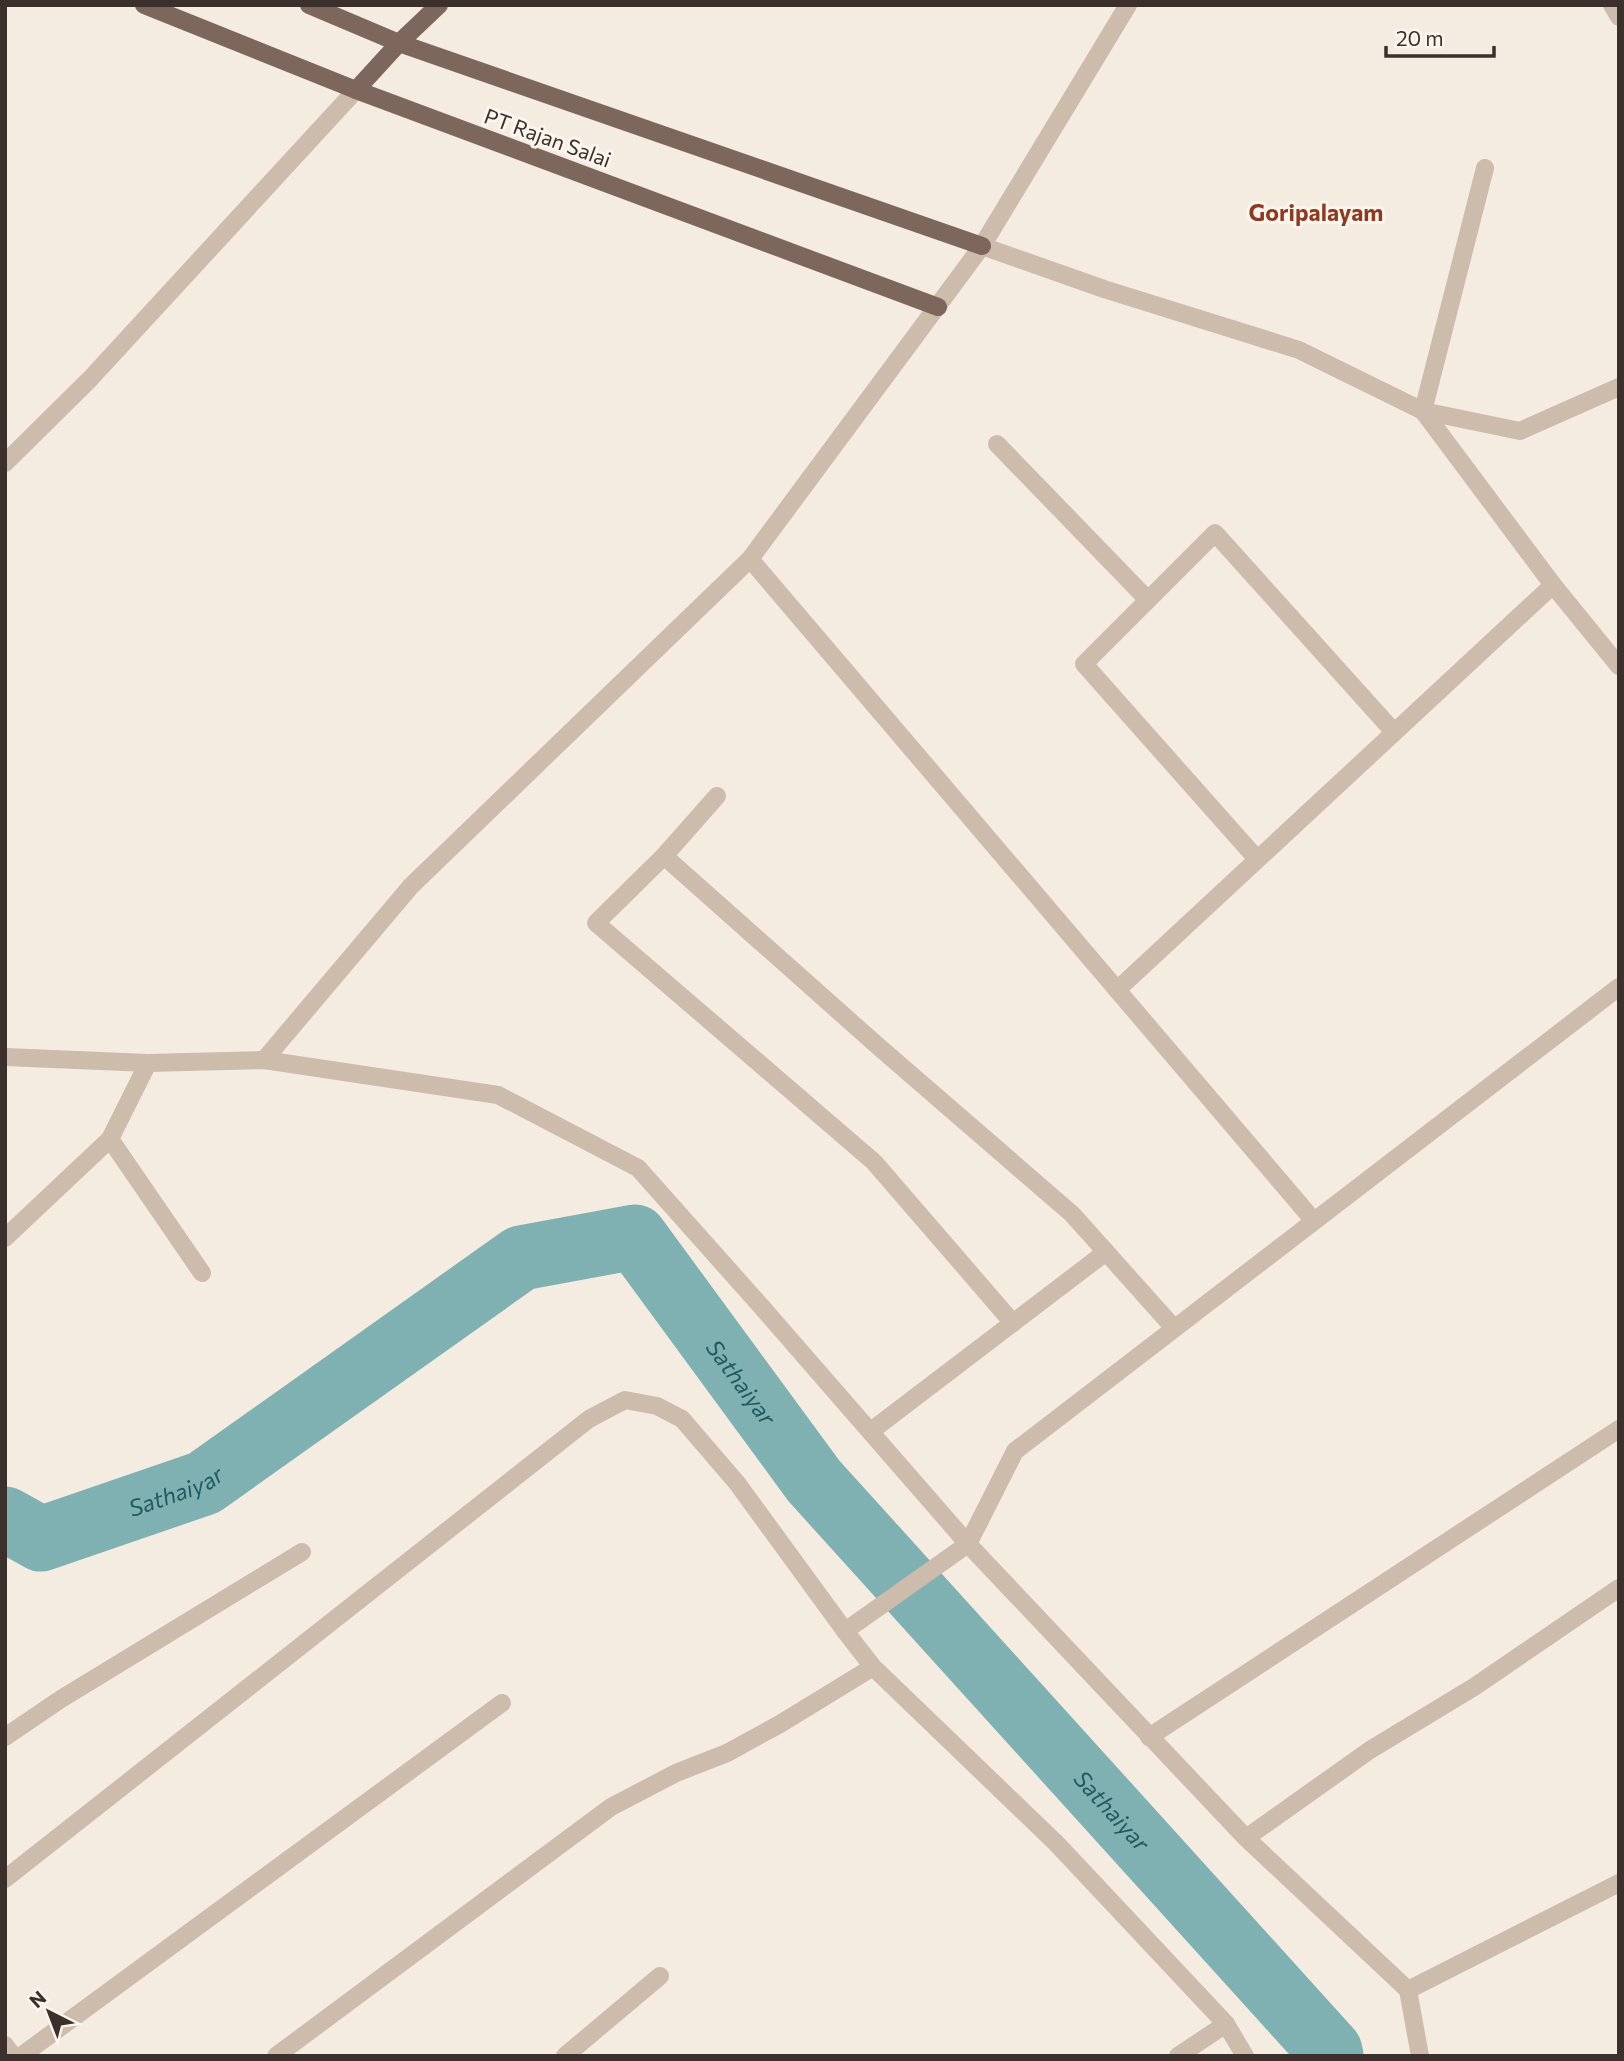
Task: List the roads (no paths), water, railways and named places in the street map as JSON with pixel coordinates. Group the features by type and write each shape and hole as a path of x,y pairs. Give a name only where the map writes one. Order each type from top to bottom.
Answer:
{"main road":[{"name":"PT Rajan Salai","path":"144,5 356,90 938,307"},
{"name":"PT Rajan Salai","path":"309,5 399,43 982,246"},
{"path":"356,90 439,5"}],"street":[{"path":"264,1060 411,886 750,559 982,246 1128,5"},
{"path":"1612,5 1619,17"},
{"path":"5,463 90,379 356,90"},
{"path":"1423,411 1485,168"},
{"path":"982,246 1104,289 1299,350 1423,411 1520,431 1619,387"},
{"path":"1423,411 1553,585 1619,666"},
{"path":"997,444 1148,600"},
{"path":"1256,859 1084,664 1215,533 1394,732"},
{"path":"750,559 1314,1221"},
{"path":"1116,990 1553,585"},
{"path":"717,796 664,856 596,923 874,1162 1013,1323"},
{"path":"664,856 878,1047 1072,1214 1174,1328"},
{"path":"845,1631 968,1545 1014,1451 1619,987"},
{"path":"5,1057 148,1063 264,1060 498,1095 638,1168 968,1545 1246,1839 1408,1990 1420,2056"},
{"path":"5,1238 110,1139 148,1063"},
{"path":"110,1139 202,1273"},
{"path":"871,1432 1106,1252"},
{"path":"5,1880 589,1419 625,1400 657,1406 682,1419 737,1483 873,1667 1057,1844 1226,2024 1245,2056"},
{"path":"1149,1737 1619,1429"},
{"path":"5,1737 61,1699 302,1552"},
{"path":"1246,1839 1370,1749 1474,1687 1619,1588"},
{"path":"276,2056 611,1807 676,1773 727,1753 873,1667"},
{"path":"21,2056 502,1703"},
{"path":"1408,1990 1619,1883"},
{"path":"565,2056 660,1976"},
{"path":"1178,2056 1226,2024"},
{"path":"5,2045 13,2056"}],"waterway":[{"name":"Sathaiyar","path":"5,1519 41,1539 204,1483 521,1258 635,1237 814,1481 1330,2051 1331,2056"}],"district":[{"name":"Goripalayam","path":"1316,212"}]}
